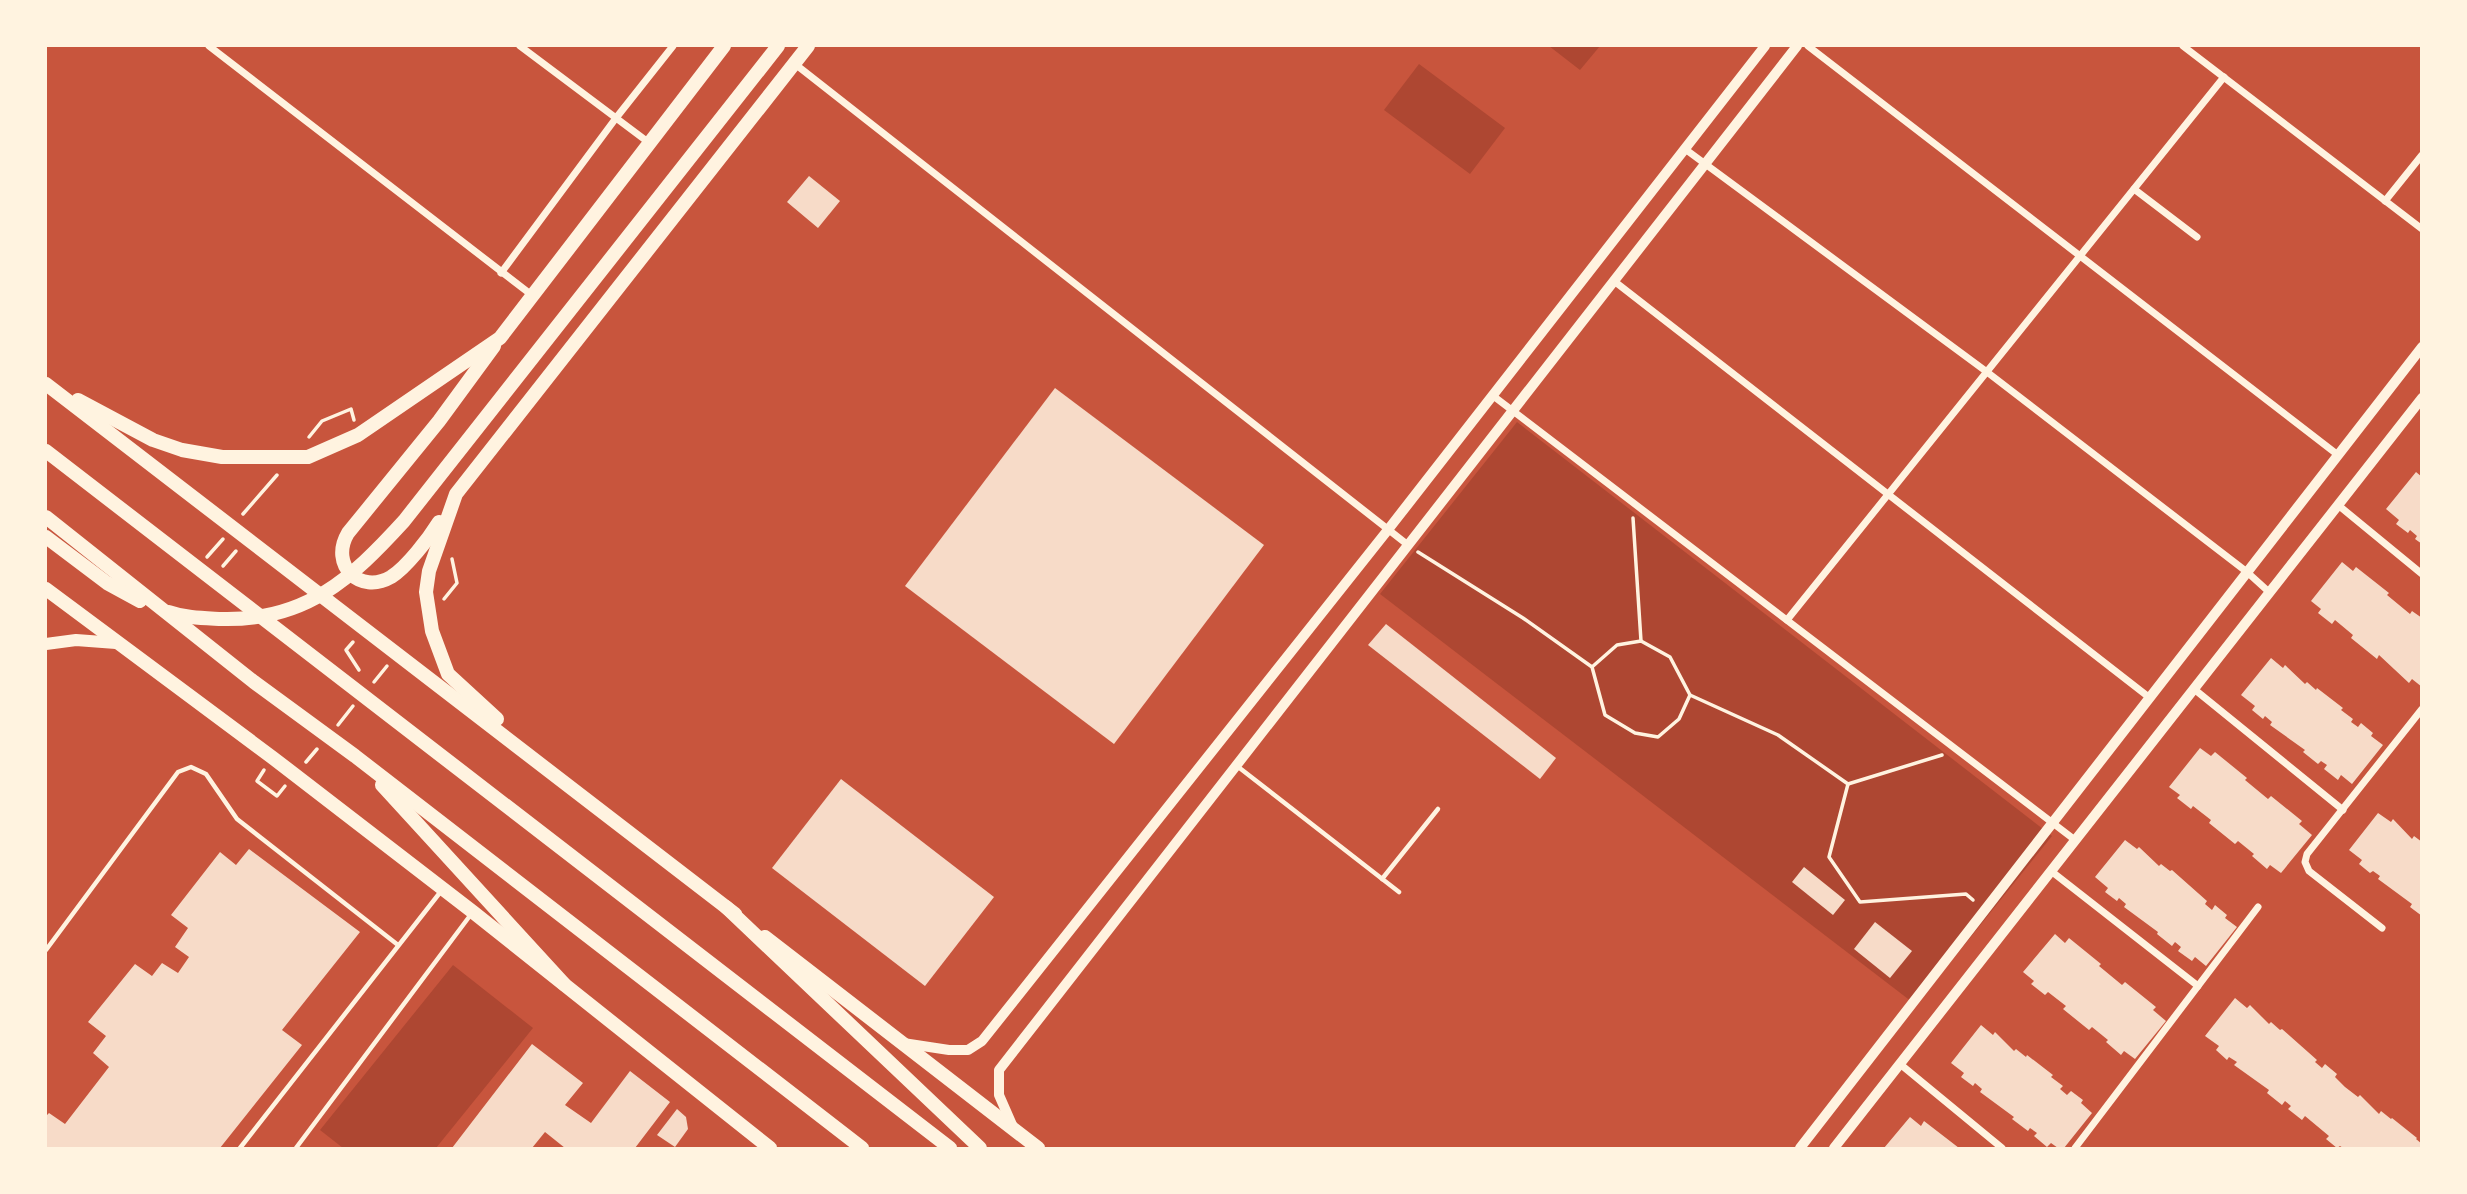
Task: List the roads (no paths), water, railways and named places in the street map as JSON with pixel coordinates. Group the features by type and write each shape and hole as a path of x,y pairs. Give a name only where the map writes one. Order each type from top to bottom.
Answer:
{"main road":[{"path":"724,46 648,142 439,421 348,533 341,544 343,565 352,575 366,583 392,576 426,542 456,494 808,46"},
{"path":"46,537 107,583 140,601 193,618 264,617 316,598 338,584 368,560 404,521 778,46"},
{"path":"46,383 153,440 181,450 222,457 307,457 358,435 500,338"},
{"path":"46,383 1038,1149"},
{"path":"46,450 950,1149"},
{"path":"456,494 429,570 426,592 432,631 448,674 559,777"},
{"path":"46,517 254,682 355,756 862,1149"},
{"path":"46,589 273,758 473,912 770,1149"},
{"path":"46,644 76,640 116,643"},
{"path":"355,756 564,984"},
{"path":"726,907 980,1149"}],"street":[{"path":"209,46 533,297"},
{"path":"520,46 648,142"},
{"path":"501,273 673,46"},
{"path":"903,1043 968,1050 982,1041 1387,531 1765,46"},
{"path":"1014,1130 999,1095 999,1070 1797,46"},
{"path":"1808,46 2338,455"},
{"path":"2183,46 2421,229"},
{"path":"794,63 1408,545"},
{"path":"1787,620 2224,77"},
{"path":"1685,149 1987,372 2247,572 2269,592"},
{"path":"2385,201 2421,155"},
{"path":"2134,189 2197,237"},
{"path":"1614,281 2150,698"},
{"path":"1800,1149 2421,347"},
{"path":"1492,396 2075,840"},
{"path":"1834,1149 2421,398"},
{"path":"2338,505 2421,575"},
{"path":"2194,689 2343,810"},
{"path":"2382,928 2309,870 2305,862 2307,854 2421,709"},
{"path":"2051,871 2198,986"},
{"path":"2075,1149 2258,907"},
{"path":"1900,1064 2002,1149"}],"lane":[{"path":"1236,766 1399,892"},
{"path":"46,950 178,772 191,767 206,774 237,819 398,946"},
{"path":"1382,879 1438,809"},
{"path":"240,1149 442,889"},
{"path":"296,1149 473,912"}]}
